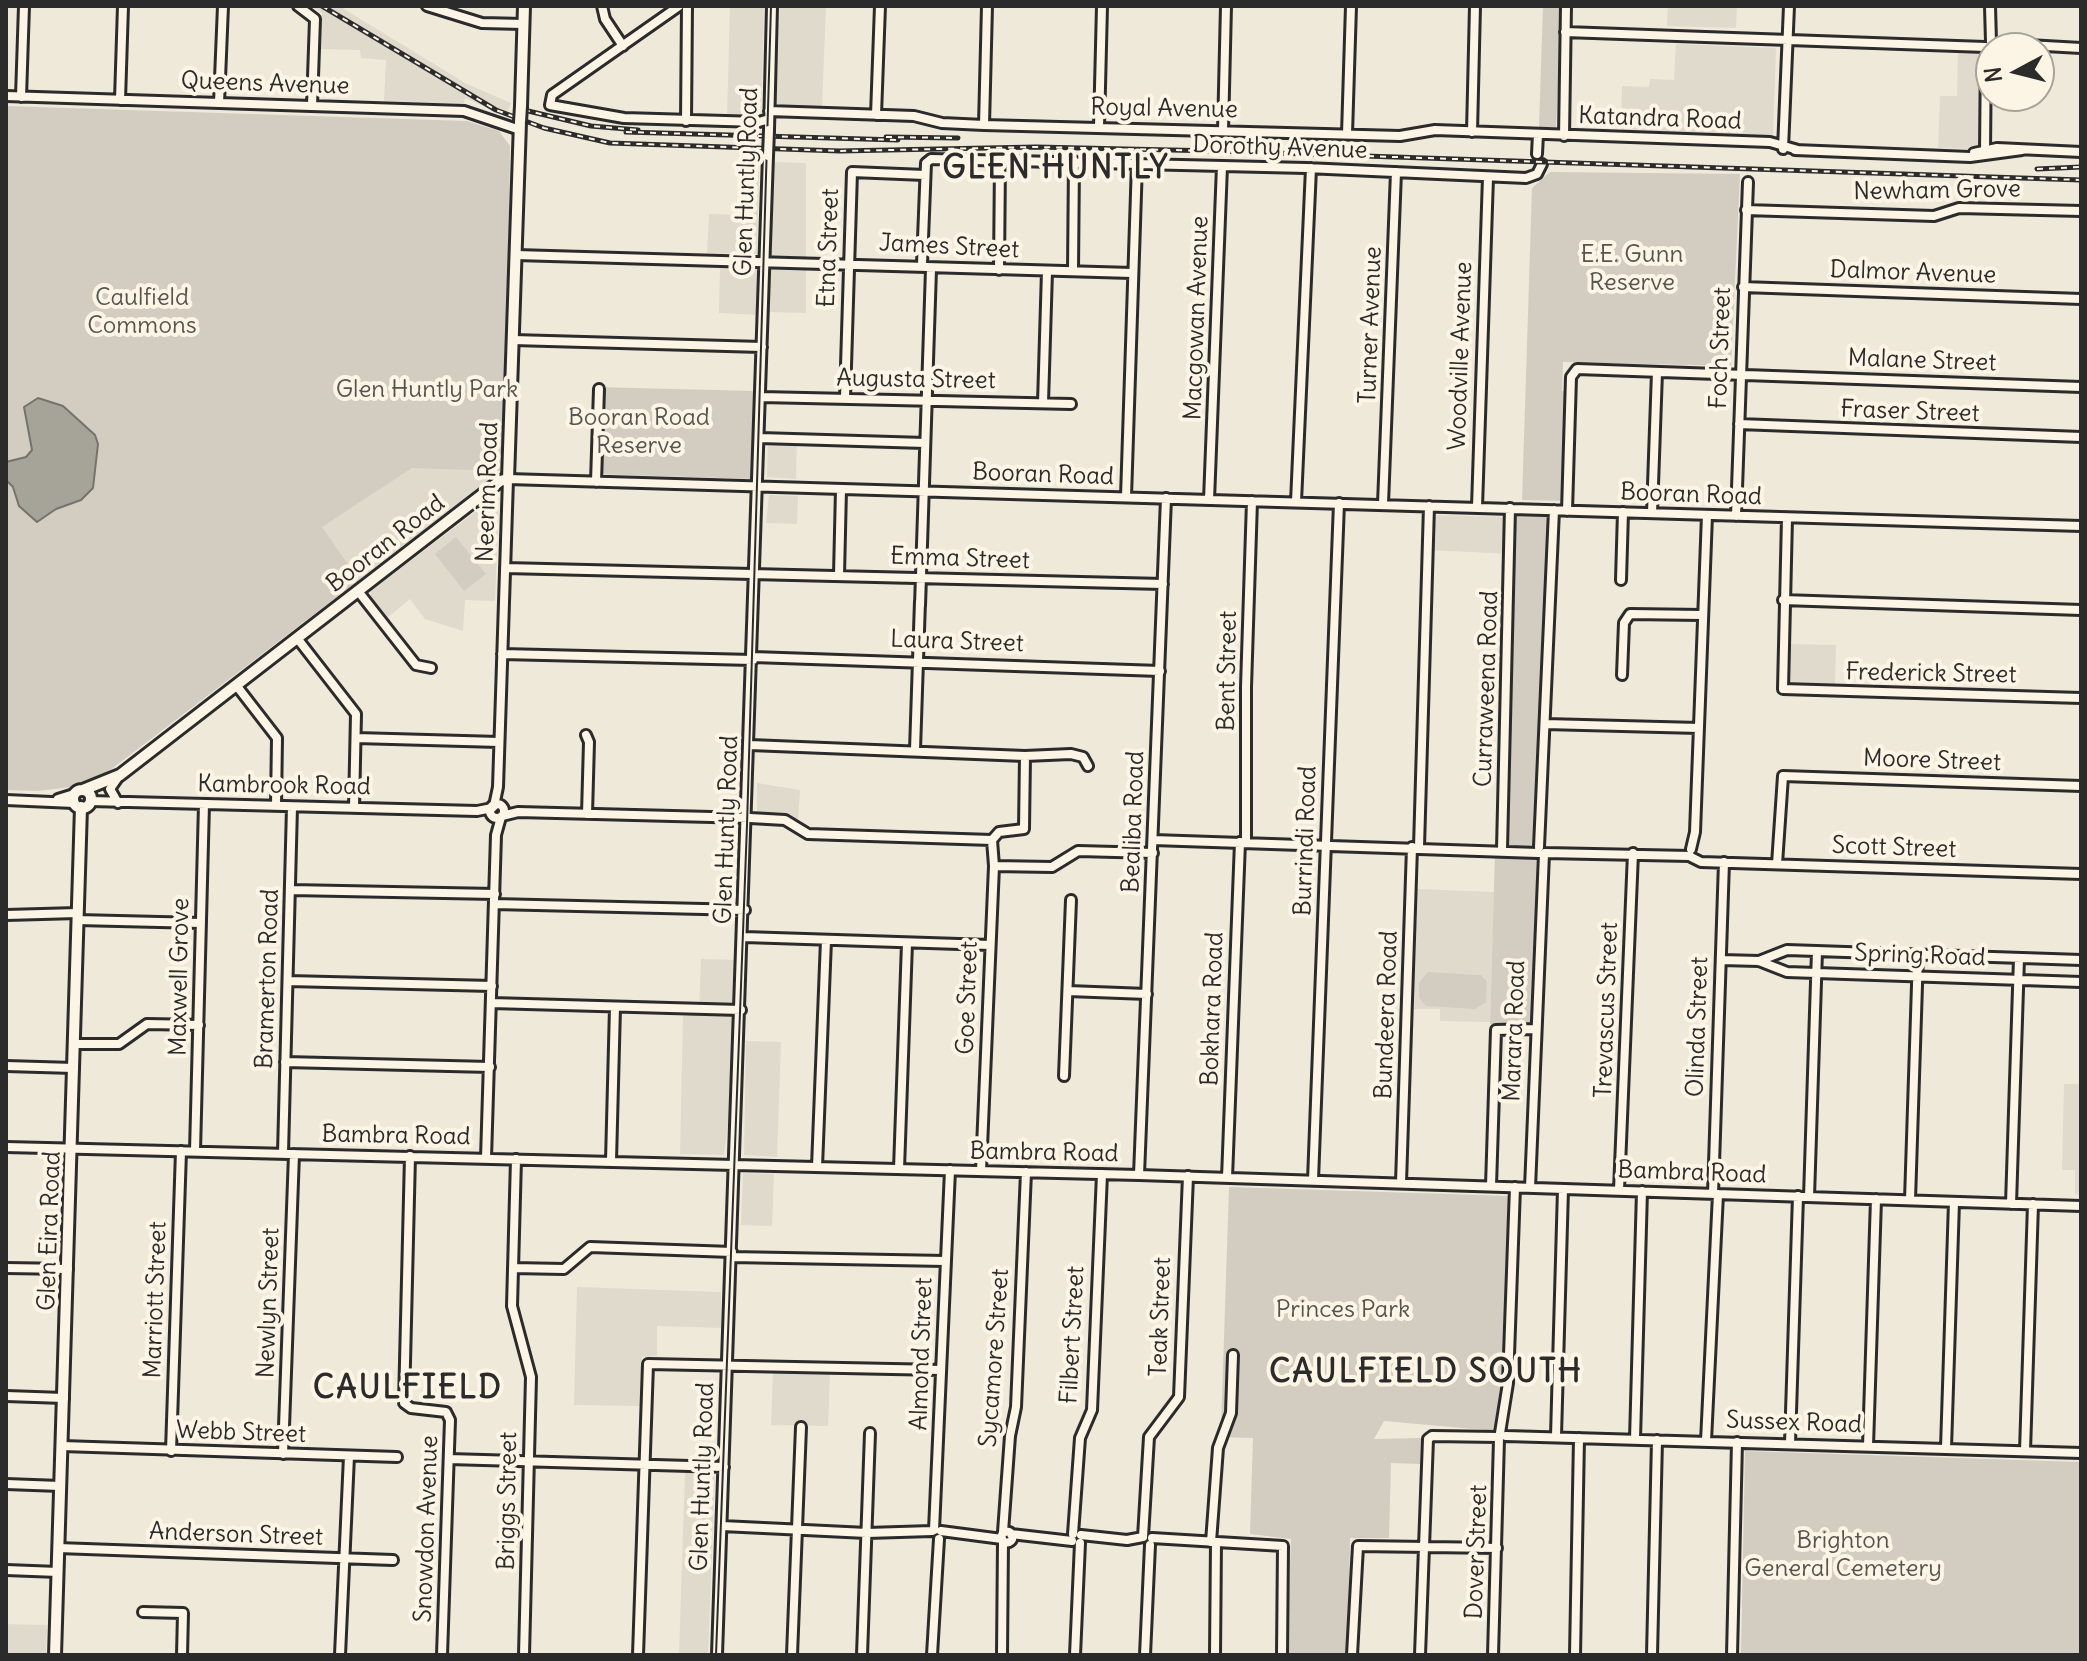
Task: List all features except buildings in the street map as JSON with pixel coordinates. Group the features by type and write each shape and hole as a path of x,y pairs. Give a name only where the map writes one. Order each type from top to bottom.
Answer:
{"main road":[{"name":"Neerim Road","path":"508,479 524,6"},
{"name":"Booran Road","path":"82,799 120,775 500,481 508,479"},
{"name":"Glen Eira Road","path":"55,1655 82,799"}],"street":[{"path":"21,97 24,6"},
{"path":"120,100 123,6"},
{"path":"219,103 223,6"},
{"path":"298,6 314,17 312,106"},
{"path":"427,6 482,23 523,24"},
{"path":"602,6 605,19 623,46 679,6"},
{"path":"686,121 687,6"},
{"name":"Glen Huntly Road","path":"717,1655 745,910 772,6"},
{"path":"876,115 880,6"},
{"path":"984,125 987,6"},
{"path":"1099,127 1102,6"},
{"path":"1223,131 1226,6"},
{"path":"1347,134 1351,6"},
{"path":"1472,132 1475,6"},
{"path":"1561,136 1566,6"},
{"path":"1784,146 1789,6"},
{"path":"1990,6 1990,32"},
{"path":"1565,32 1975,45"},
{"name":"Royal Avenue","path":"623,46 549,100 554,107 591,114 686,121 759,122 769,115 876,115 914,116 942,123 984,125 1561,136"},
{"path":"2055,47 2081,48"},
{"name":"Queens Avenue","path":"6,96 464,111 520,126"},
{"path":"1985,153 1986,112"},
{"path":"1486,176 1523,178 1534,170 1539,159 1540,134"},
{"name":"Katandra Road","path":"1561,136 1761,143 1798,150 1957,155 2022,150 2081,152"},
{"name":"Dorothy Avenue","path":"925,175 926,163 931,159 1309,168 1486,176"},
{"path":"999,270 1000,161"},
{"path":"1073,271 1074,161"},
{"path":"1124,497 1135,163"},
{"name":"Macgowan Avenue","path":"1211,500 1222,166"},
{"path":"1298,502 1309,168"},
{"name":"Etna Street","path":"845,398 852,172 925,175"},
{"name":"Turner Avenue","path":"1385,504 1396,172"},
{"path":"915,750 926,401 925,175"},
{"name":"Woodville Avenue","path":"1477,507 1486,176"},
{"name":"Foch Street","path":"1736,516 1748,182"},
{"name":"Newham Grove","path":"1746,210 1931,216 1957,208 2081,211"},
{"name":"James Street","path":"516,255 1132,273"},
{"path":"1043,403 1047,271"},
{"name":"Dalmor Avenue","path":"1743,287 2081,299"},
{"path":"513,340 762,347"},
{"name":"Malane Street","path":"1567,511 1572,372 1579,369 2081,387"},
{"path":"1652,513 1657,372"},
{"path":"596,482 599,389"},
{"name":"Augusta Street","path":"761,397 1071,404"},
{"name":"Fraser Street","path":"1739,424 2081,437"},
{"path":"760,438 925,443"},
{"name":"Booran Road","path":"508,479 2081,526"},
{"name":"Neerim Road","path":"486,1158 508,479"},
{"path":"839,575 841,489"},
{"name":"Bealiba Road","path":"1142,1175 1166,498"},
{"name":"Bent Street","path":"1243,842 1252,501"},
{"name":"Burrindi Road","path":"1313,1180 1339,503"},
{"name":"Bundeera Road","path":"1401,1183 1431,506"},
{"name":"Curraweena Road","path":"1502,849 1512,508"},
{"name":"Marara Road","path":"1530,1188 1552,510"},
{"path":"1621,580 1623,512"},
{"path":"1153,840 1692,853 1705,515"},
{"path":"1785,518 1783,602 2081,610"},
{"name":"Emma Street","path":"505,568 1163,584"},
{"path":"358,591 416,665 431,668"},
{"name":"Frederick Street","path":"1783,602 1782,688 2081,698"},
{"path":"1622,675 1624,623 1630,614 1702,615"},
{"path":"297,638 356,714 354,808"},
{"name":"Laura Street","path":"502,654 918,661 1160,671"},
{"path":"236,685 277,738 276,806"},
{"path":"1545,724 1699,728"},
{"path":"586,735 589,742 587,814"},
{"path":"356,738 499,742"},
{"path":"750,745 1025,756 1076,755 1083,757 1088,766"},
{"path":"497,811 785,820 808,834 992,840 1001,831 1021,832 1024,827 1025,756"},
{"path":"118,803 110,789 120,775"},
{"name":"Moore Street","path":"1777,864 1782,777 2081,786"},
{"name":"Kambrook Road","path":"6,800 82,799 118,803 497,811"},
{"name":"Maxwell Grove","path":"195,1151 204,804"},
{"name":"Bramerton Road","path":"283,1153 292,807"},
{"name":"Goe Street","path":"981,1171 994,866 992,840"},
{"name":"Bokhara Road","path":"1227,1178 1243,842"},
{"path":"994,866 1052,867 1078,851 1153,853"},
{"name":"Trevascus Street","path":"1621,1190 1633,853"},
{"name":"Scott Street","path":"1692,853 1706,862 2081,874"},
{"name":"Olinda Street","path":"1706,1441 1724,862"},
{"path":"291,890 745,910"},
{"path":"1064,1076 1071,900"},
{"path":"6,915 201,923"},
{"path":"744,937 990,945"},
{"path":"817,1167 826,940"},
{"path":"899,1169 907,943"},
{"name":"Spring Road","path":"1759,961 1782,951 2081,960"},
{"path":"1809,1197 1817,951"},
{"path":"1910,1200 1918,954"},
{"path":"2011,1204 2019,958"},
{"name":"Spring Road","path":"1721,960 1759,961 1782,971 2081,982"},
{"path":"288,981 492,986"},
{"path":"1068,991 1147,994"},
{"path":"491,1003 741,1010"},
{"path":"611,1161 615,1007"},
{"path":"75,1044 119,1044 147,1024 199,1025"},
{"path":"1491,1186 1496,1032 1501,1028 1535,1029"},
{"path":"285,1062 490,1067"},
{"path":"6,1066 74,1068"},
{"name":"Bambra Road","path":"6,1147 1186,1176 2081,1206"},
{"name":"Marriott Street","path":"171,1451 181,1151"},
{"name":"Newlyn Street","path":"283,1454 294,1154"},
{"name":"Snowdon Avenue","path":"410,1156 404,1403 411,1408 446,1412 450,1420 443,1654"},
{"name":"Briggs Street","path":"516,1159 512,1306 531,1377 524,1655"},
{"name":"Almond Street","path":"932,1655 948,1170"},
{"name":"Sycamore Street","path":"1002,1655 1009,1445 1016,1401 1024,1172"},
{"name":"Filbert Street","path":"1075,1655 1080,1438 1092,1405 1100,1174"},
{"name":"Teak Street","path":"1145,1655 1149,1437 1179,1397 1186,1176"},
{"name":"Dover Street","path":"1493,1655 1515,1187"},
{"path":"1556,1436 1563,1189"},
{"path":"1635,1439 1642,1191"},
{"path":"1790,1443 1798,1196"},
{"path":"1868,1446 1876,1199"},
{"path":"1946,1448 1954,1202"},
{"path":"2025,1451 2033,1204"},
{"path":"513,1268 564,1269 583,1249 595,1246 945,1261"},
{"path":"6,1268 68,1269"},
{"path":"1215,1655 1218,1448 1230,1417 1233,1355"},
{"path":"638,1655 648,1364 941,1370"},
{"path":"6,1396 64,1398"},
{"path":"792,1655 801,1427"},
{"path":"862,1655 870,1433"},
{"name":"Sussex Road","path":"1424,1546 1429,1437 1556,1436 2081,1453"},
{"path":"1575,1655 1579,1438"},
{"path":"1652,1655 1657,1440"},
{"path":"1732,1655 1737,1442"},
{"name":"Webb Street","path":"62,1448 397,1457"},
{"path":"341,1652 347,1456"},
{"path":"449,1459 724,1467"},
{"path":"6,1484 60,1486"},
{"path":"722,1529 1283,1546 1282,1655"},
{"path":"1352,1655 1358,1546 1497,1548"},
{"path":"1420,1655 1424,1546"},
{"name":"Anderson Street","path":"58,1550 393,1560"},
{"path":"6,1570 58,1572"},
{"path":"143,1612 183,1613 182,1655"}],"shaded area":[{"path":"311,6 339,6 467,84 511,103 506,116 465,98 464,104 384,101 386,60 361,58 360,50 321,49 322,13"},
{"path":"730,6 764,6 761,119 727,118"},
{"path":"780,6 826,6 822,107 776,106"},
{"path":"1668,6 1737,6 1736,28 1667,26"},
{"path":"1676,44 1776,48 1773,136 1621,131 1622,86 1649,87 1650,79 1674,80"},
{"path":"1958,53 1975,54 1975,112 1980,112 1979,145 1972,149 1938,148 1940,96 1957,96"},
{"path":"774,162 806,163 806,313 769,312"},
{"path":"748,171 759,171 757,254 707,253 709,214 747,215"},
{"path":"720,266 759,267 758,315 719,313"},
{"path":"38,398 63,406 95,435 98,444 93,488 81,500 56,509 37,522 19,506 13,487 6,480 6,462 26,457 32,450 24,407"},
{"path":"768,434 797,435 796,479 767,477"},
{"path":"412,467 500,471 359,580 321,527"},
{"path":"769,495 798,496 797,524 766,523"},
{"path":"496,496 499,498 495,601 465,600 463,631 425,619 410,599 387,618 371,596 371,591"},
{"path":"1428,515 1515,517 1514,554 1427,550"},
{"path":"1788,644 1836,645 1835,684 1790,683"},
{"path":"757,783 800,790 798,821 787,814 757,813"},
{"path":"1417,889 1494,892 1490,1022 1440,1021 1440,1009 1414,1009"},
{"path":"701,959 736,960 732,1093 724,1155 680,1154 683,1016 699,1014"},
{"path":"746,1041 781,1042 777,1157 744,1155"},
{"path":"2064,1084 2081,1084 2081,1195 2075,1194 2075,1170 2062,1170"},
{"path":"743,1173 774,1174 772,1226 741,1225"},
{"path":"577,1287 721,1292 721,1328 657,1326 657,1356 642,1357 640,1406 574,1405"},
{"path":"773,1372 830,1374 828,1426 771,1425"},
{"path":"685,1472 715,1476 708,1655 679,1655"},
{"path":"6,1624 47,1625 46,1655 6,1655"}],"green space":[{"path":"1543,6 1562,6 1556,127 1539,127"},
{"path":"6,106 467,121 499,131 510,146 507,345 500,471 412,468 322,527 359,580 105,774 71,787 38,791 6,790"},
{"name":"E.E. Gunn Reserve","path":"1550,172 1740,174 1731,366 1563,362 1562,391 1567,391 1563,501 1522,500 1532,188"},
{"name":"Booran Road Reserve","path":"594,387 755,391 754,479 592,474"},
{"path":"1546,515 1549,523 1539,842 1531,846 1509,846 1505,840 1515,516"},
{"path":"456,537 486,574 464,591 435,554"},
{"path":"1495,852 1537,856 1532,1022 1528,1026 1490,1024"},
{"path":"1428,972 1481,975 1487,982 1486,1002 1475,1009 1426,1006 1419,998 1419,983"},
{"name":"Princes Park","path":"1229,1187 1509,1196 1505,1383 1497,1431 1384,1421 1374,1439 1421,1438 1420,1464 1391,1463 1389,1538 1350,1538 1348,1655 1287,1655 1291,1539 1250,1534 1253,1438 1217,1437 1221,1427"},
{"name":"Brighton General Cemetery","path":"1745,1451 2081,1462 2081,1655 1741,1655"}],"tram line":[{"path":"716,1655 747,825 771,6"}],"railway":[{"path":"322,6 496,110 544,128 610,143 840,151 1036,147 1216,151 2081,180"},
{"path":"524,110 591,126 638,130"},
{"path":"626,132 898,140"},
{"path":"886,137 958,138"},
{"path":"2037,169 2081,167"}],"district":[{"name":"GLEN HUNTLY","path":"1056,169"},
{"name":"CAULFIELD SOUTH","path":"1426,1373"},
{"name":"CAULFIELD","path":"408,1389"}],"park label":[{"name":"Caulfield Commons","path":"142,312"},
{"name":"Glen Huntly Park","path":"427,390"}]}
